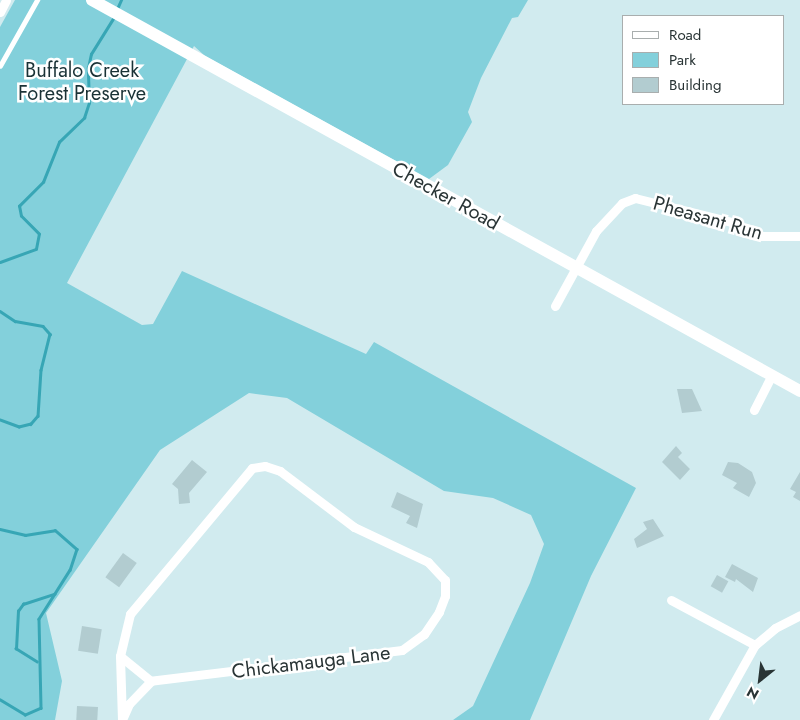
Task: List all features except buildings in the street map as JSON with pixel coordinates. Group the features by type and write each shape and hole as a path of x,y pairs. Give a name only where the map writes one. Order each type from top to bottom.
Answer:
{"street":[{"path":"0,12 6,0"},
{"name":"Checker Road","path":"92,0 800,391"},
{"name":"Pheasant Run","path":"555,306 608,215 622,202 635,198 731,222 758,236 800,236"},
{"path":"754,410 772,375"},
{"name":"Chickamauga Lane","path":"258,466 280,471 354,527 428,562 445,580 445,596 439,612 424,634 402,650 151,681 129,704 122,720 120,656 125,625 136,604 240,479 258,466"},
{"path":"671,600 755,645"},
{"path":"713,720 755,645 775,628 800,615"},
{"path":"120,656 151,681"}],"lane":[{"path":"0,66 37,0"}],"green space":[{"name":"Buffalo Creek Forest Preserve","path":"15,0 528,0 518,17 512,18 481,78 468,112 472,122 448,165 429,179 205,56 194,46 67,283 142,325 153,324 182,271 366,354 374,342 636,488 591,576 530,720 453,720 473,706 530,583 544,544 531,515 493,498 444,491 287,398 249,393 160,450 46,613 62,681 55,720 0,720 0,27"}],"waterway":[{"path":"117,9 121,0"},
{"path":"0,262 36,249 39,234 21,216 19,206 43,182 59,142 84,118 89,103 88,68 91,54 114,17"},
{"path":"0,311 15,321 43,326 50,334 41,370 38,416 31,424 19,427 0,420"},
{"path":"0,529 25,535 55,530 77,549 70,570 39,619 41,708 25,715 0,700"},
{"path":"37,662 16,649 18,611 23,604 54,594"}]}
